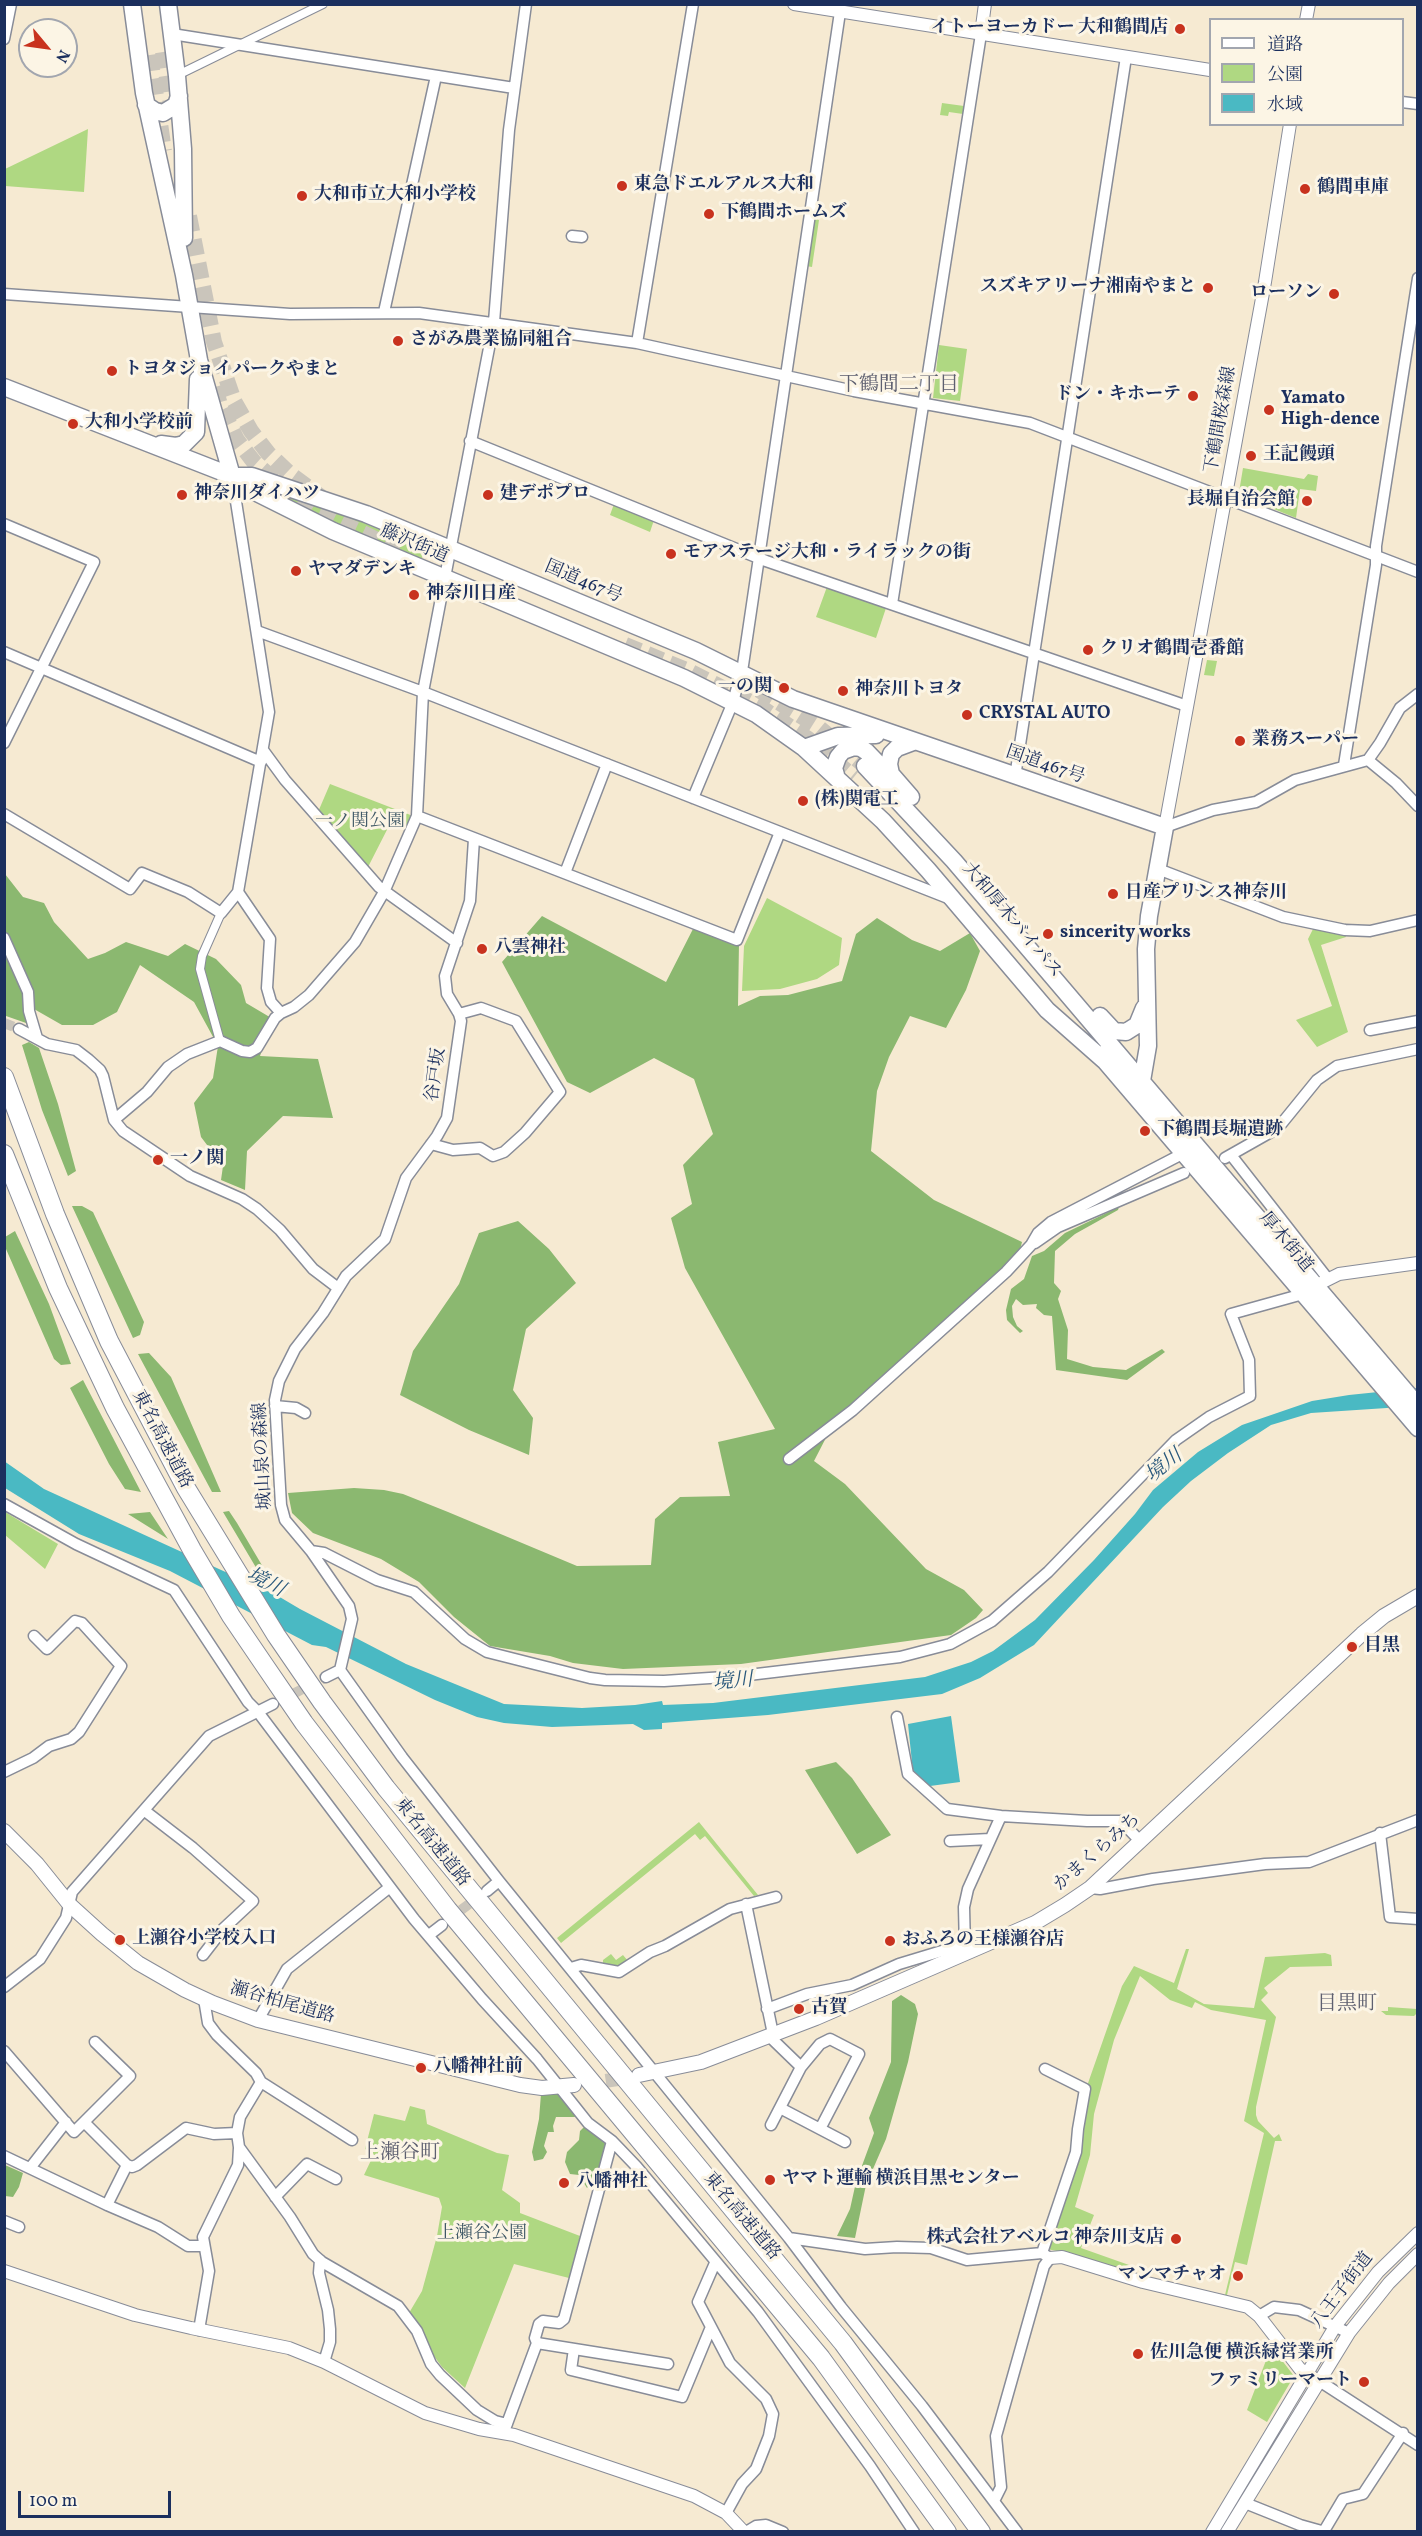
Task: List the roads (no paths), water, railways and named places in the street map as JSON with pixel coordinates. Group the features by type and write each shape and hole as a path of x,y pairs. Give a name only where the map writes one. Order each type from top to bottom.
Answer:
{"highway":[{"path":"132,4 146,105 184,275 199,360 232,476"},
{"path":"143,4 157,53 157,4"},
{"path":"168,4 182,136 184,275"},
{"path":"146,105 163,113 176,105 179,96"},
{"path":"153,139 159,126 169,123 177,127 182,136"},
{"path":"114,430 164,445 184,444 190,439 197,424 199,360"},
{"name":"藤沢街道","path":"4,387 232,476 248,488 333,531 684,678 812,744 836,775 894,833 1047,1010 1106,1062"},
{"name":"国道467号","path":"232,476 252,476 343,505 696,651 793,699 1165,827"},
{"path":"812,744 826,724 824,713 819,709"},
{"name":"国道467号","path":"812,744 857,733 884,735 913,742"},
{"path":"896,781 889,770 891,754 904,744 913,742"},
{"path":"836,775 834,768 838,757 848,748 861,748 944,832 1087,1009"},
{"name":"大和厚木バイパス","path":"860,772 928,831 1107,1031 1138,1088 1106,1062 860,772"},
{"path":"1138,1088 1148,1046 1146,949 1165,827"},
{"path":"1107,1031 1119,1033 1132,1030 1141,1019 1146,1004"},
{"name":"東名高速道路","path":"4,1077 55,1214 109,1341 186,1488 276,1635 322,1702 400,1805 843,2343 981,2532"},
{"name":"厚木街道","path":"1138,1088 1184,1153 1315,1286"},
{"name":"厚木街道","path":"1138,1088 1315,1286 1415,1418"},
{"name":"東名高速道路","path":"4,1154 31,1224 86,1351 192,1550 231,1616 304,1723 441,1900 821,2358 947,2532"}],"main road":[{"name":"かまくらみち","path":"639,2075 702,2062 771,2035 965,1949 1035,1923 1090,1888 1362,1634 1384,1616 1418,1596"},
{"name":"瀬谷柏尾道路","path":"4,1831 37,1864 70,1905 138,1963 204,1999 258,2020 520,2085 559,2088 574,2085"}],"street":[{"path":"4,39 11,4"},
{"path":"184,72 323,4"},
{"path":"114,1120 147,1092 175,1062 187,1054 220,1041 242,1051 250,1052 257,1048 275,1018 294,1007 328,975 355,942 384,892 417,816 423,692 494,322 514,88 526,4"},
{"path":"637,343 693,4"},
{"path":"794,4 1209,70"},
{"path":"892,604 986,4"},
{"path":"693,798 733,702 741,672 840,12"},
{"path":"172,34 514,88"},
{"path":"1015,777 1126,57"},
{"path":"384,312 436,76"},
{"name":"下鶴間桜森線","path":"1165,827 1265,282 1290,126"},
{"path":"1344,765 1418,278"},
{"path":"4,294 290,314 419,313 637,343 854,391 1030,423 1418,572"},
{"path":"470,441 759,558 1187,706"},
{"path":"220,1041 200,969 202,956 221,913 238,892 269,711 232,476"},
{"path":"4,524 94,562 4,743"},
{"path":"257,631 423,692 954,901"},
{"path":"4,652 261,762"},
{"path":"1165,827 1214,810 1256,802 1295,780 1368,760 1400,708 1418,694"},
{"path":"263,750 285,780 384,892 457,943"},
{"path":"1368,760 1396,783 1418,806"},
{"path":"565,873 607,764"},
{"path":"4,814 130,889 142,873 188,892 221,913"},
{"path":"417,816 737,940 780,832"},
{"name":"谷戸坂","path":"338,1288 346,1276 385,1239 405,1178 431,1144 449,1110 460,1029 459,1014 447,994 445,983 473,886 474,839"},
{"path":"1158,869 1283,917 1345,930 1370,931 1418,920"},
{"path":"238,892 270,939 267,988 271,1002 281,1013"},
{"path":"4,938 28,992 29,1011 37,1038"},
{"path":"431,1144 453,1150 480,1148 493,1156 504,1152 525,1133 560,1092 516,1021 481,1008 459,1014"},
{"path":"1370,1030 1418,1022"},
{"path":"19,1029 47,1044 76,1050 100,1070 114,1120 123,1131 190,1176 242,1199 258,1209 280,1230 313,1269 338,1288"},
{"path":"1315,1286 1228,1157 1278,1128 1317,1080 1337,1066 1418,1049"},
{"path":"789,1459 853,1410 1012,1267 1038,1233 1051,1222 1184,1153"},
{"path":"1031,1245 1058,1227 1184,1173"},
{"path":"310,1551 324,1553 377,1580 414,1592 465,1639 487,1652 590,1678 664,1681 740,1676 900,1657 950,1644 992,1621 1048,1572 1176,1440 1209,1417 1250,1396 1249,1360 1231,1314 1315,1286 1339,1274 1418,1263"},
{"name":"城山泉の森線","path":"338,1288 323,1314 295,1349 286,1365 279,1382 275,1406 281,1505 285,1520 349,1606 352,1619 340,1670"},
{"path":"275,1406 296,1408 305,1413"},
{"path":"4,1504 76,1544 174,1590 248,1702 258,1712 390,1887 482,1999 537,2059 588,2123 612,2141 636,2166 758,2312 914,2532"},
{"path":"4,1772 33,1758 49,1746 71,1739 79,1732 121,1666 82,1623 75,1621 47,1649 34,1636"},
{"path":"326,1677 340,1670 402,1757 499,1881 789,2238 841,2307 922,2406 1017,2532"},
{"path":"4,1987 40,1959 66,1918 72,1892 209,1736 273,1704"},
{"path":"897,1717 908,1774 947,1809 1001,1816 1121,1821 1140,1841"},
{"path":"144,1811 219,1878 253,1901 222,1929 203,1955"},
{"path":"767,2009 807,1994 852,1985 899,1964 965,1949 964,1907 966,1898 1001,1816"},
{"path":"1090,1888 1100,1889 1153,1879 1265,1864 1309,1862 1418,1820"},
{"path":"1380,1833 1390,1917 1418,1919"},
{"path":"950,1841 990,1839"},
{"path":"487,1891 499,1881"},
{"path":"258,2020 287,1969 390,1887"},
{"path":"571,1968 581,1965 619,1972 650,1952 665,1946 730,1909 776,1897"},
{"path":"746,1904 771,2035 801,2067"},
{"path":"429,1935 442,1925"},
{"path":"204,1999 208,2023 217,2036 256,2073 261,2082 352,2140"},
{"path":"771,2125 801,2067 820,2044 830,2039 859,2054 820,2129"},
{"path":"4,2051 74,2132 130,2076 95,2042"},
{"path":"994,2501 1001,2487 996,2436 1076,2152 1085,2090 1045,2069"},
{"path":"199,2330 209,2271 203,2237 238,2165 237,2133 240,2117 261,2082"},
{"path":"780,2108 845,2142"},
{"path":"30,2169 66,2122"},
{"path":"85,2123 132,2167 186,2128 214,2134 237,2133"},
{"path":"505,2428 537,2343 535,2338 539,2324 543,2321 559,2323 564,2319 612,2141"},
{"path":"239,2147 313,2254 398,2306 417,2331 431,2364 477,2410 505,2428 694,2496 726,2513 745,2532 756,2526 766,2525 783,2532"},
{"path":"4,2156 158,2227 188,2246 203,2246"},
{"path":"275,2197 306,2163 336,2179"},
{"path":"107,2205 128,2165"},
{"name":"八王子街道","path":"1212,2532 1336,2325 1378,2272 1418,2233"},
{"path":"789,2238 865,2249 931,2248 967,2260 1046,2255 1062,2257 1143,2282 1248,2307 1259,2316 1300,2369 1418,2445"},
{"name":"八王子街道","path":"1227,2532 1349,2333 1389,2283 1418,2254"},
{"path":"320,2260 319,2272 330,2329 330,2342 324,2362"},
{"path":"715,2263 698,2302 730,2363 766,2399 772,2414 769,2436 756,2469 742,2484 726,2513"},
{"path":"4,2271 135,2315 289,2348 324,2362 399,2402 425,2413 479,2429 505,2428"},
{"path":"1259,2316 1274,2307 1299,2310 1336,2325 1349,2333"},
{"path":"574,2349 571,2370 682,2397 711,2327"},
{"path":"537,2343 668,2364"},
{"path":"1245,2503 1300,2525 1324,2531 1343,2499 1363,2494 1402,2433"}],"water":[{"path":"1417,1388 1417,1406 1311,1413 1271,1425 1228,1453 1191,1481 1163,1507 1034,1645 980,1678 942,1694 768,1715 662,1723 662,1729 644,1730 633,1724 552,1727 504,1723 477,1717 435,1700 326,1647 312,1645 170,1571 79,1534 5,1488 4,1461 44,1489 278,1596 406,1664 504,1704 582,1708 662,1701 663,1705 713,1703 925,1677 971,1662 993,1651 1035,1620 1094,1560 1153,1490 1198,1452 1242,1425 1312,1401"},
{"path":"951,1716 960,1782 930,1786 913,1772 908,1724"}],"tunnel":[{"path":"163,52 173,119"},
{"path":"150,55 164,151"},
{"path":"189,216 214,342 234,401 251,431 268,453 290,474 321,497"},
{"path":"215,387 220,405 237,440 254,462 279,484 317,511 402,552"},
{"path":"625,645 689,671 762,708 808,739 854,777"},
{"path":"759,690 817,726 865,766"},
{"path":"4,1023 19,1029"},
{"path":"281,1700 326,1677"},
{"path":"449,1919 480,1896"},
{"path":"585,2084 631,2077"}],"place":[{"name":"イトーヨーカドー 大和鶴間店","path":"1180,29"},
{"name":"東急ドエルアルス大和","path":"622,186"},
{"name":"鶴間車庫","path":"1305,189"},
{"name":"大和市立大和小学校","path":"302,196"},
{"name":"下鶴間ホームズ","path":"709,214"},
{"name":"スズキアリーナ湘南やまと","path":"1208,288"},
{"name":"ローソン","path":"1334,294"},
{"name":"さがみ農業協同組合","path":"398,341"},
{"name":"トヨタジョイパークやまと","path":"112,371"},
{"name":"ドン・キホーテ","path":"1193,396"},
{"name":"Yamato High-dence","path":"1269,410"},
{"name":"大和小学校前","path":"73,424"},
{"name":"王記饅頭","path":"1251,456"},
{"name":"神奈川ダイハツ","path":"182,495"},
{"name":"建デポプロ","path":"488,495"},
{"name":"長堀自治会館","path":"1307,501"},
{"name":"モアステージ大和・ライラックの街","path":"671,554"},
{"name":"ヤマダデンキ","path":"296,571"},
{"name":"神奈川日産","path":"414,595"},
{"name":"クリオ鶴間壱番館","path":"1088,650"},
{"name":"一の関","path":"784,688"},
{"name":"神奈川トヨタ","path":"843,691"},
{"name":"CRYSTAL AUTO","path":"967,715"},
{"name":"業務スーパー","path":"1240,741"},
{"name":"(株)関電工","path":"803,801"},
{"name":"日産プリンス神奈川","path":"1113,894"},
{"name":"sincerity works","path":"1048,934"},
{"name":"八雲神社","path":"482,949"},
{"name":"下鶴間長堀遺跡","path":"1145,1131"},
{"name":"一ノ関","path":"158,1160"},
{"name":"目黒","path":"1352,1647"},
{"name":"上瀬谷小学校入口","path":"120,1940"},
{"name":"おふろの王様瀬谷店","path":"890,1941"},
{"name":"古賀","path":"799,2009"},
{"name":"八幡神社前","path":"421,2068"},
{"name":"ヤマト運輸 横浜目黒センター","path":"770,2180"},
{"name":"八幡神社","path":"564,2183"},
{"name":"株式会社アベルコ 神奈川支店","path":"1176,2239"},
{"name":"マンマチャオ","path":"1238,2276"},
{"name":"佐川急便 横浜緑営業所","path":"1138,2354"},
{"name":"ファミリーマート","path":"1364,2382"}],"district":[{"name":"下鶴間二丁目","path":"899,386"},
{"name":"目黒町","path":"1347,2005"},
{"name":"上瀬谷町","path":"400,2154"}],"park label":[{"name":"一ノ関公園","path":"360,823"},
{"name":"上瀬谷公園","path":"482,2235"}],"water label":[{"name":"境川","path":"1165,1467"},
{"name":"境川","path":"265,1584"},
{"name":"境川","path":"733,1683"}]}
